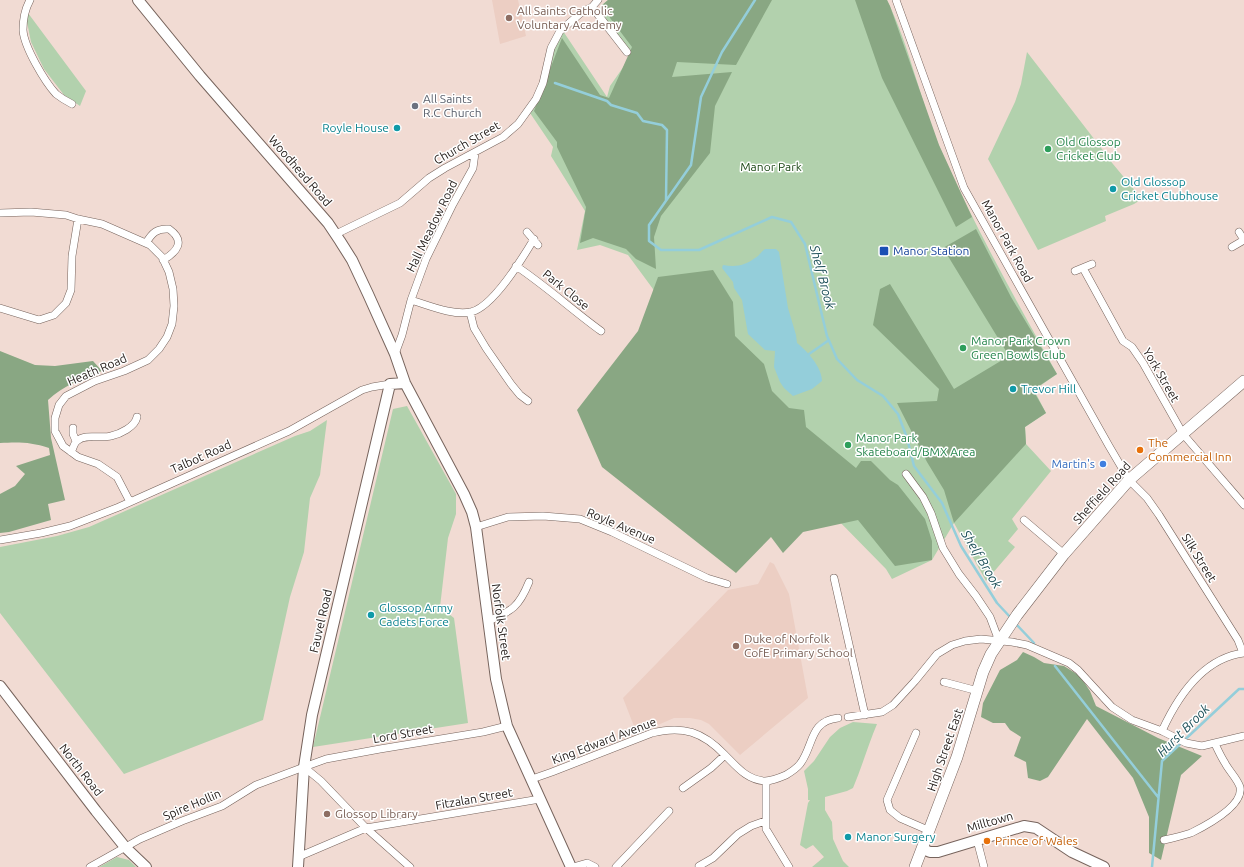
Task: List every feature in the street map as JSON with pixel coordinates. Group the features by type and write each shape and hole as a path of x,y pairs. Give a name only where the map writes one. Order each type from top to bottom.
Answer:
{"main road":[{"name":"Woodhead Road","path":"138,0 200,76 336,234 352,260 395,354 405,383"},
{"name":"Sheffield Road","path":"999,641 1064,554 1129,480 1244,381"},
{"name":"Talbot Road","path":"390,384 405,383"},
{"name":"Norfolk Street","path":"405,383 472,512 476,527 496,679 507,726 572,867"},
{"name":"Fauvel Road","path":"298,862 304,767 312,715 390,384"},
{"name":"High Street East","path":"915,867 958,757 983,672 999,641"},
{"name":"North Road","path":"0,686 125,847 146,867"},
{"name":"Milltown","path":"923,849 930,852 938,852 1024,826 1036,828 1072,852 1104,867"}],"street":[{"path":"30,0 24,13 23,32 27,46 49,86 63,100 72,104"},
{"name":"Church Street","path":"336,234 400,203 429,178 503,137 518,124 536,99 542,84 551,48 560,31 582,12 592,7 598,0"},
{"name":"Manor Park Road","path":"896,0 964,188 1108,446 1129,480"},
{"path":"592,7 627,52"},
{"name":"Hall Meadow Road","path":"395,354 402,335 411,300 426,259 473,168 475,153"},
{"name":"Heath Road","path":"0,213 31,212 66,215 102,224 150,245 163,260 169,272 173,289 174,306 172,324 167,337 159,349 148,360 124,371 95,381 66,396 59,405 55,418 55,432 63,446 78,457 98,464 117,478 130,502"},
{"path":"0,308 39,320 54,315 66,303 70,290 72,256 78,219"},
{"path":"146,243 153,233 158,230 169,229 174,232 179,242 178,248 170,256 163,260"},
{"path":"411,300 451,312 470,312 481,308 494,295 536,242 527,232"},
{"path":"1232,247 1244,240 1239,232"},
{"path":"1075,271 1092,264"},
{"name":"Park Close","path":"516,266 537,280 601,331"},
{"name":"York Street","path":"1083,268 1122,341 1132,347 1143,363 1183,434 1244,505"},
{"path":"470,312 474,328 486,348 511,384 520,395 529,401"},
{"name":"Talbot Road","path":"0,540 70,526 130,502 289,431 362,390 390,384"},
{"path":"71,452 76,441 82,438 111,436 133,425 136,422 137,417"},
{"path":"73,428 73,434 76,441"},
{"path":"906,474 923,497 931,513 943,548 959,574 990,617 999,641"},
{"name":"Silk Street","path":"1129,480 1147,498 1159,515 1238,640 1243,653"},
{"name":"Royle Avenue","path":"476,527 508,517 543,516 580,520 612,532 707,578 727,584"},
{"path":"1024,520 1064,554"},
{"path":"834,578 865,716"},
{"path":"488,621 508,613 519,602 529,582"},
{"path":"848,717 865,716 882,712 893,705 937,654 952,645 965,641 976,640 999,641 1027,645 1069,663 1078,670 1112,707 1132,720 1162,731 1186,743 1202,746 1244,736"},
{"path":"1162,731 1183,693 1195,679 1210,666 1227,657 1243,653"},
{"path":"944,682 978,691"},
{"path":"789,867 766,829 766,781 779,778 792,772 800,764 807,751 813,734 821,724 827,719 838,718"},
{"name":"Lord Street","path":"304,767 326,760 380,749 483,732 507,726"},
{"name":"King Edward Avenue","path":"532,779 638,738 665,730 680,729 706,738 746,775 755,779 766,781"},
{"path":"916,732 887,800 890,810 900,818 930,831"},
{"path":"1164,840 1190,833 1203,827 1221,816 1239,799 1240,788 1224,763 1215,744"},
{"path":"683,788 711,768 725,755"},
{"path":"304,767 321,781 366,828 410,867"},
{"name":"Spire Hollin","path":"90,867 140,839 222,806 256,785 304,767"},
{"name":"Fitzalan Street","path":"298,862 366,828 540,799"},
{"path":"616,867 669,811"},
{"path":"699,866 713,858 738,834 751,826 765,821"},
{"path":"977,840 984,867"},
{"path":"572,867 587,863 595,867"}],"shaded area":[{"name":"All Saints Catholic Voluntary Academy","path":"492,0 518,0 526,36 500,44"},
{"name":"Duke of Norfolk CofE Primary School","path":"770,562 774,564 789,594 808,698 740,755 709,724 701,720 674,718 637,734 623,698 728,590 758,584"}],"green space":[{"name":"Manor Park","path":"608,0 887,0 902,36 933,130 953,177 996,262 1057,374 1034,390 1046,413 1025,427 1026,444 1051,471 1012,519 1018,529 1008,541 1015,547 986,581 954,523 932,560 892,579 886,569 778,459 628,255 600,245 577,250 585,211 551,156 553,147 530,113 544,84 549,62 561,28 607,97 610,86 631,56 600,10 601,6"},
{"path":"608,0 772,0 736,65 677,62 672,77 732,72 715,106 710,153 661,216 654,237 656,269 636,259 626,249 593,238 580,243 586,207 557,147 557,142 534,111 562,38 600,95 609,98 632,47 601,6"},
{"path":"855,0 887,0 890,6 939,145 972,217 956,227 882,78"},
{"path":"28,13 86,91 80,106 64,95 44,69 31,42 27,22"},
{"name":"Old Glossop Cricket Club","path":"1027,52 1108,158 1142,199 1134,204 1105,216 1106,221 1038,250 988,159 1015,102 1021,84"},
{"path":"976,229 1011,297 1057,374 1033,390 1046,413 1025,427 1026,444 954,523 944,490 927,462 897,403 937,401 939,389 873,325 880,289 890,284 954,389 1009,356 943,248"},
{"path":"713,270 733,302 735,336 764,364 772,391 789,408 804,410 806,427 856,468 861,461 871,461 890,480 898,485 925,519 932,541 932,560 895,566 858,520 803,532 783,553 771,537 736,573 602,467 577,410 638,331 658,277"},
{"path":"0,351 35,365 55,366 93,361 102,371 67,387 48,400 51,438 65,500 48,504 51,520 9,532 0,533 0,494 15,486 25,474 16,466 50,455 49,448 31,444 0,443"},
{"path":"407,406 456,494 456,514 448,538 440,607 454,618 468,723 313,747 393,409"},
{"path":"327,420 320,475 310,498 304,552 290,597 263,720 124,774 0,613 0,547 57,536 89,527 295,436 310,431"},
{"path":"1023,652 1044,663 1064,666 1080,676 1090,691 1096,706 1158,738 1202,756 1181,775 1161,860 1149,853 1149,817 1133,778 1087,719 1048,777 1040,781 1028,778 1026,762 1014,756 1021,737 1010,730 1005,723 993,723 981,717 983,703 1000,670 1017,660"},
{"path":"853,722 877,724 853,788 825,797 825,810 832,822 833,839 843,861 849,867 812,867 824,857 813,845 806,849 800,845 808,803 810,800 808,800 808,789 804,771 814,761 830,737 840,728"},
{"path":"117,857 129,860 136,867 99,867"}],"water":[{"path":"765,249 776,249 779,252 788,308 797,343 805,350 820,370 822,381 812,389 793,396 780,382 774,367 775,351 765,350 748,334 742,300 734,288 733,282 722,268 723,265 736,266 747,263"}],"waterway":[{"name":"Shelf Brook","path":"755,0 722,52 701,97 691,165 649,225 649,241 661,250 699,250 772,217 791,222 805,244 827,336 837,359 857,380 883,396 898,414 907,438 914,466 942,503 961,546 997,603 1011,618"},
{"path":"555,83 607,101 611,105 637,113 643,121 662,125 667,130 666,200"},
{"path":"809,354 829,340"},
{"name":"Shelf Brook","path":"1015,623 1034,643"},
{"name":"Shelf Brook","path":"1055,666 1158,797"},
{"name":"Hurst Brook","path":"1152,867 1162,761 1239,689 1244,689"}],"place":[{"name":"All Saints Catholic Voluntary Academy","path":"509,18"},
{"name":"All Saints R.C Church","path":"415,106"},
{"name":"Royle House","path":"397,128"},
{"name":"Old Glossop Cricket Club","path":"1048,149"},
{"name":"Old Glossop Cricket Clubhouse","path":"1113,189"},
{"name":"Manor Station","path":"884,251"},
{"name":"Manor Park Crown Green Bowls Club","path":"963,348"},
{"name":"Trevor Hill","path":"1013,389"},
{"name":"Manor Park Skateboard/BMX Area","path":"848,445"},
{"name":"The Commercial Inn","path":"1140,450"},
{"name":"Martin's","path":"1103,464"},
{"name":"Glossop Army Cadets Force","path":"371,615"},
{"name":"Duke of Norfolk CofE Primary School","path":"736,646"},
{"name":"Glossop Library","path":"327,814"},
{"name":"Manor Surgery","path":"848,837"},
{"name":"Prince of Wales","path":"987,841"}]}
